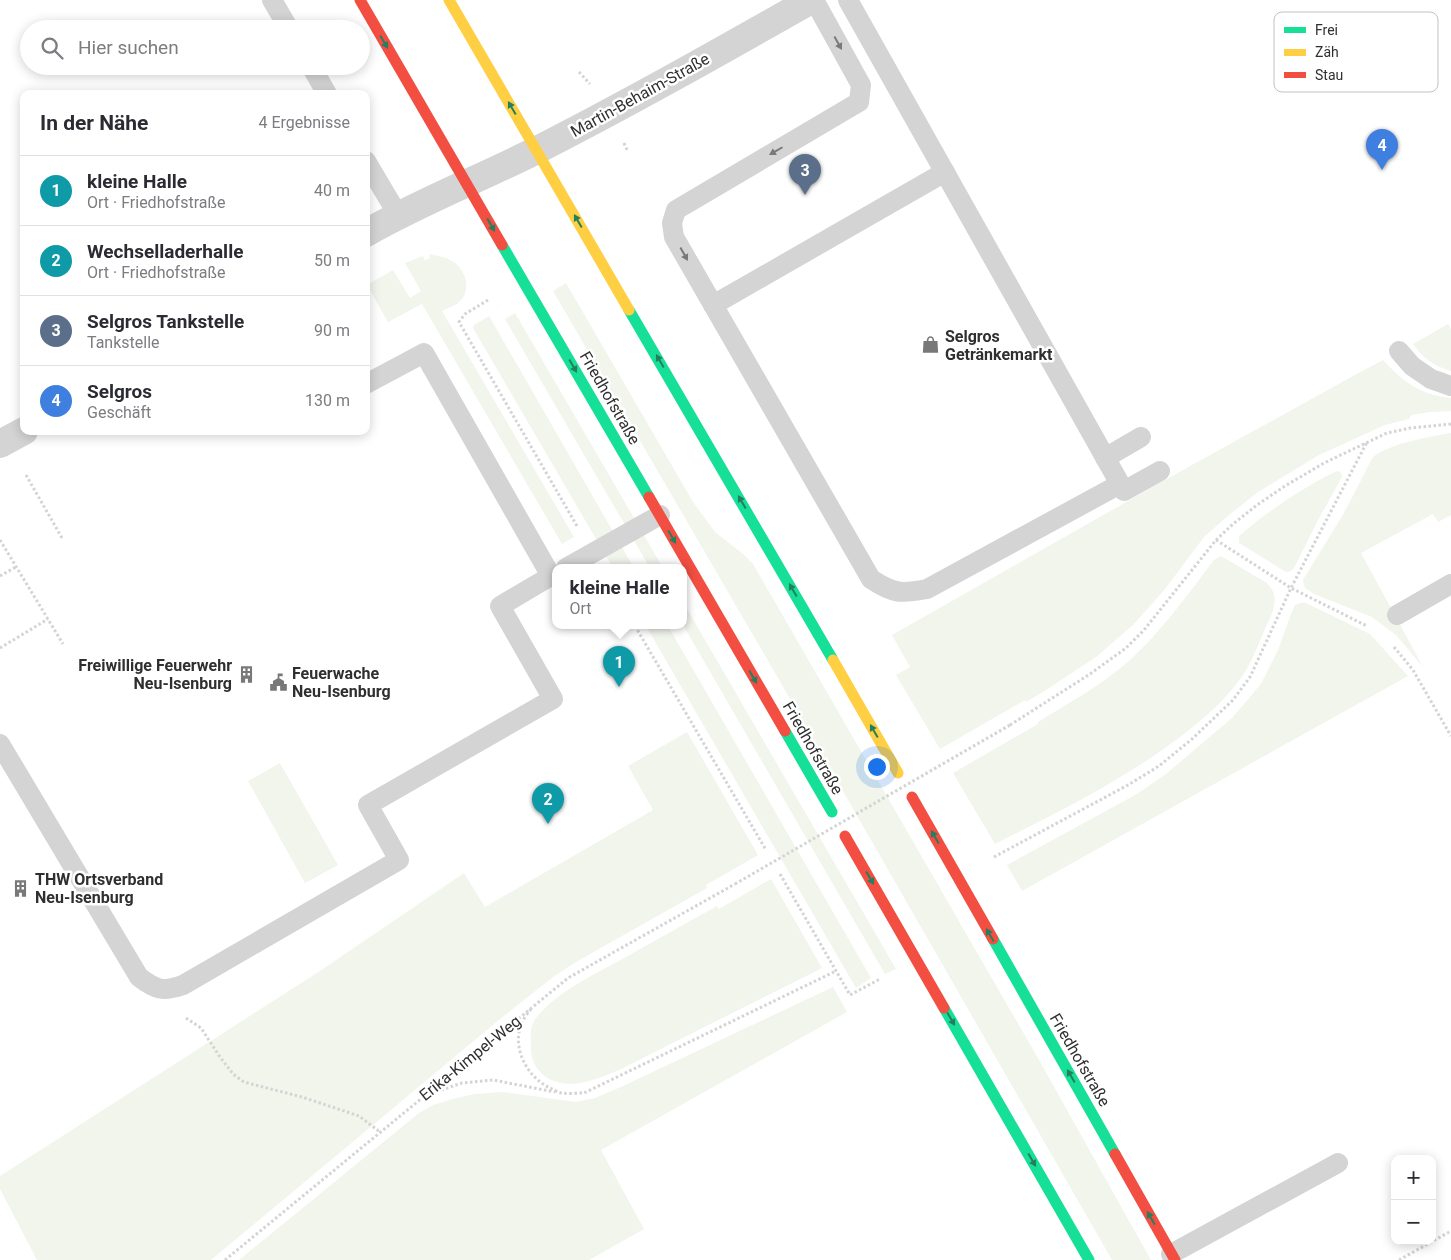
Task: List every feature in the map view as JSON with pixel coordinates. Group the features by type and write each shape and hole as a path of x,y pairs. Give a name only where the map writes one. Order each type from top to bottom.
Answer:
{"main road":[{"name":"Friedhofstraße","path":"360,0 832,812"},
{"path":"449,0 898,773"},
{"name":"Friedhofstraße","path":"912,798 1173,1257"},
{"path":"845,836 1089,1260"}],"street":[{"name":"Martin-Behaim-Straße","path":"370,232 398,215 536,150 619,107 813,0"},
{"path":"0,444 20,432"}],"lane":[{"path":"272,0 284,20"},
{"path":"813,0 861,85 859,102 676,210 672,223 674,237 871,579 886,590 907,593 927,588 1120,484"},
{"path":"848,0 1124,491 1160,471"},
{"path":"316,75 325,90"},
{"path":"370,168 398,215"},
{"path":"713,305 945,172"},
{"path":"1399,351 1412,366 1432,379 1451,386"},
{"path":"370,382 424,353 553,564"},
{"path":"1105,458 1141,437"},
{"path":"574,564 660,515"},
{"path":"0,744 139,977 151,986 168,990 183,985 399,860 368,805 553,700 500,606 552,576"},
{"path":"1397,615 1451,584"},
{"path":"1173,1257 1338,1163"}],"path":[{"path":"488,300 465,314 459,322 593,553"},
{"name":"Erika-Kimpel-Weg","path":"225,1260 568,978 1010,725 1097,670 1126,648 1144,630 1216,540 1245,514 1285,486 1324,463 1387,434 1402,430 1451,424"},
{"path":"994,857 1128,785 1159,766 1192,739 1232,700 1250,677 1291,588 1367,442"},
{"path":"26,475 62,538"},
{"path":"0,540 63,644"},
{"path":"1216,540 1291,588 1370,628"},
{"path":"0,576 16,567"},
{"path":"0,648 48,619"},
{"path":"637,629 766,850"},
{"path":"1390,643 1413,670 1451,736"},
{"path":"780,874 850,995 880,979"},
{"path":"424,1096 462,1083 493,1080 560,1093 584,1093 836,971"},
{"path":"151,986 155,1002 190,1020 201,1028 232,1074 244,1082 302,1097 359,1116 380,1132"},
{"path":"534,1005 522,1022 519,1047 522,1058 527,1070 535,1079 560,1093"},
{"path":"1399,1260 1451,1231"}],"shaded area":[{"path":"430,254 452,261 464,274 466,286 463,297 457,303 442,311 574,537 562,544 422,304 388,322 370,290 370,283 393,270 410,298 421,291 405,263 423,256 424,260 429,259"},
{"path":"566,283 693,502 715,532 753,564 1039,1060 1151,1260 1112,1260 778,678 553,291"},
{"path":"515,313 661,564 648,564 505,319"},
{"path":"489,316 632,564 611,564 473,328 474,325"},
{"path":"1448,324 1451,329 1451,371 1429,361 1413,344"},
{"path":"1383,360 1398,375 1413,386 1431,394 1451,398 1451,411 1411,415 1409,419 1385,425 1319,455 1258,492 1204,537 1165,589 1134,624 1096,657 1026,702 1025,700 940,749 896,675 910,667 892,635 1165,480"},
{"path":"1451,433 1451,515 1438,522 1433,514 1361,553 1423,667 1396,635 1372,617 1314,594 1305,588 1303,580 1344,513 1373,457 1400,444"},
{"path":"1337,471 1342,474 1342,477 1291,571 1286,572 1239,543 1239,536 1261,518 1286,500"},
{"path":"1221,556 1267,583 1272,589 1275,600 1255,653 1237,683 1216,707 1200,721 1139,766 1092,794 995,844 953,773 1038,724 1038,722 1086,693 1120,669 1153,637 1214,560"},
{"path":"1306,603 1370,634 1408,676 1022,891 1007,865 1137,794 1166,774 1232,718 1261,684 1278,650 1295,605"},
{"path":"687,609 896,969 885,974 685,629 687,629"},
{"path":"648,629 670,629 871,978 856,988"},
{"path":"687,732 758,855 706,885 707,888 553,977 211,1260 37,1260 0,1189 0,1176 320,971 464,873 485,907 653,810 628,766"},
{"path":"280,763 338,865 305,883 248,781"},
{"path":"771,879 822,968 619,1070 601,1077 583,1083 564,1084 546,1077 539,1071 531,1052 531,1029 536,1018 553,1001 595,974 717,906 719,909"},
{"path":"833,987 847,1012 601,1150 644,1229 589,1260 239,1260 419,1113 433,1105 475,1094 503,1092 576,1102 595,1098"}],"traffic: fast":[{"path":"502,245 649,497"},
{"path":"629,310 833,660"},
{"path":"785,731 832,812"},
{"path":"993,939 1115,1154"},
{"path":"944,1008 1089,1260"}],"traffic: slow":[{"path":"449,0 629,310"},
{"path":"833,660 898,773"}],"traffic: jam":[{"path":"360,0 502,245"},
{"path":"649,497 785,731"},
{"path":"912,797 993,939"},
{"path":"845,836 944,1008"},
{"path":"1115,1154 1175,1260"}],"place":[{"name":"Selgros","path":"1382,170"},
{"name":"Selgros Tankstelle","path":"805,195"},
{"name":"Selgros Getränkemarkt","path":"931,345"},
{"name":"Freiwillige Feuerwehr Neu-Isenburg","path":"246,674"},
{"name":"Feuerwache Neu-Isenburg","path":"278,682"},
{"name":"kleine Halle","path":"619,687"},
{"name":"Wechselladerhalle","path":"548,824"},
{"name":"THW Ortsverband Neu-Isenburg","path":"21,888"}]}
